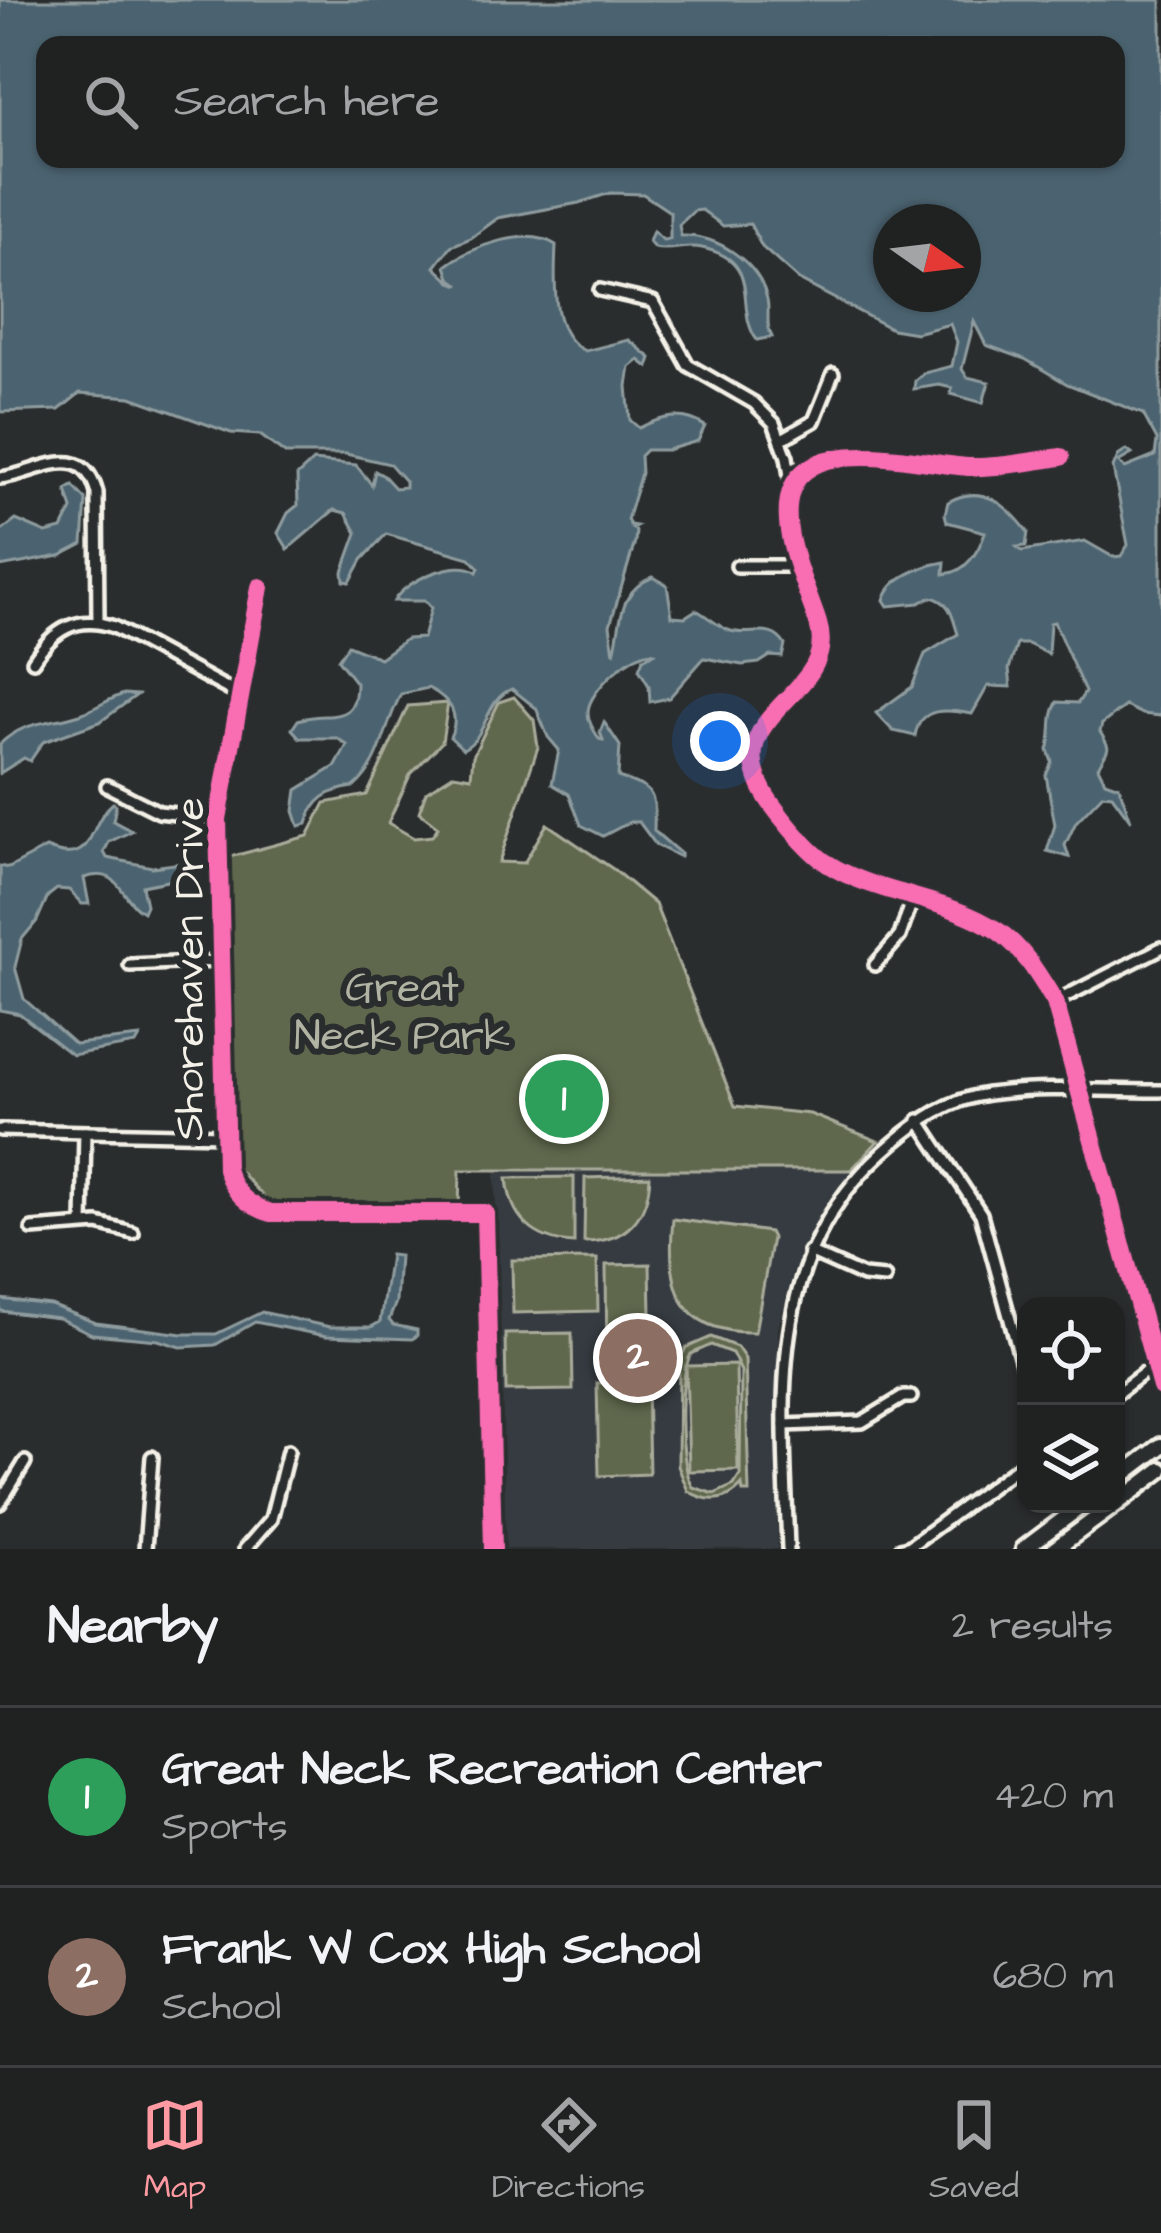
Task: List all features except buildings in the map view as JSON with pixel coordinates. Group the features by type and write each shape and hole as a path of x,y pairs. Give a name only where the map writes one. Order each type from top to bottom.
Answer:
{"main road":[{"path":"1125,1473 1161,1446"},
{"path":"1125,1497 1161,1470"},
{"path":"1024,1549 1072,1513"},
{"path":"1055,1549 1104,1513"}],"street":[{"path":"600,290 653,302 688,365 760,407 782,439 792,488 789,523 822,647 814,673 759,733 754,768 764,796 829,865 966,913 1001,933 1030,961 1055,1002 1161,1387"},
{"path":"782,439 814,422 833,374"},
{"path":"792,488 825,460 855,455 973,467 1060,458"},
{"path":"0,478 59,462 80,466 93,479 98,622"},
{"path":"737,566 800,566"},
{"name":"Shorehaven Drive","path":"260,587 218,819 224,1135 229,1179 238,1194 261,1210 280,1214 485,1213 493,1549"},
{"path":"33,661 58,631 80,622 98,622 239,694"},
{"path":"107,786 160,812 218,819"},
{"path":"874,965 900,936 914,896"},
{"path":"1055,1002 1161,948"},
{"path":"130,965 219,961"},
{"path":"788,1549 784,1425 786,1336 793,1298 809,1252 832,1208 869,1162 919,1120 958,1101 988,1094 1161,1091"},
{"path":"919,1120 981,1214 1017,1345"},
{"path":"0,1130 224,1135"},
{"path":"82,1224 85,1132"},
{"path":"32,1229 82,1224 134,1233"},
{"path":"809,1252 863,1276 885,1278"},
{"path":"1125,1387 1158,1363"},
{"path":"784,1425 862,1422 903,1397 911,1397"},
{"path":"245,1549 272,1520 288,1451"},
{"path":"145,1549 152,1457"},
{"path":"0,1503 25,1462"},
{"path":"900,1549 1017,1468"}],"shaded area":[{"path":"495,1171 850,1171 824,1206 793,1271 778,1329 777,1549 503,1549"}],"green space":[{"name":"Great Neck Park","path":"514,697 534,720 538,747 499,862 524,863 547,824 655,904 735,1106 810,1114 878,1141 851,1170 460,1170 459,1209 275,1209 230,1161 222,859 308,836 325,803 367,795 408,706 448,703 442,742 410,775 388,823 414,838 432,836 438,827 419,812 426,792 454,774 471,777 473,756 499,702"},
{"path":"650,1176 645,1204 632,1224 612,1237 584,1242 585,1178"},
{"path":"574,1177 574,1243 547,1238 519,1216 507,1178"},
{"path":"673,1219 769,1232 772,1238 755,1332 709,1325 682,1301 672,1265"},
{"path":"597,1259 598,1311 513,1313 512,1260"},
{"path":"650,1264 652,1367 607,1368 606,1265"},
{"path":"572,1333 573,1390 506,1391 505,1334"},
{"path":"711,1337 737,1347 745,1359 749,1492 743,1492 742,1485 716,1499 688,1491 678,1466 679,1360 686,1348","holes":["711,1345 732,1353 741,1371 740,1475 734,1485 714,1494 693,1487 688,1476 684,1381 691,1354"]},
{"path":"736,1365 738,1470 689,1471 686,1366"},
{"path":"647,1382 649,1474 599,1476 597,1383"}],"water":[{"path":"0,0 1161,0 1161,716 1125,706 1102,724 1100,732 1108,750 1098,767 1105,781 1119,786 1131,821 1112,795 1103,794 1076,822 1065,845 1069,857 1047,851 1055,825 1046,775 1052,762 1048,750 1057,702 1078,703 1085,692 1054,622 1050,623 1048,654 1017,644 1009,669 1011,687 988,686 972,714 936,712 922,719 915,736 893,731 876,713 912,687 925,654 958,634 950,611 938,599 888,606 884,600 908,574 945,562 944,574 952,573 971,560 985,532 947,522 948,502 972,495 994,500 1028,532 1026,546 1017,547 1022,551 1085,541 1113,557 1121,556 1128,545 1113,468 1127,450 1132,454 1118,462 1125,468 1155,456 1157,440 1143,414 986,345 974,322 962,369 967,377 989,382 983,403 951,394 952,388 939,385 914,389 924,373 952,366 957,342 950,324 916,333 892,329 799,280 762,247 750,224 723,226 702,210 694,211 679,225 681,236 708,240 734,253 762,286 772,337 757,340 734,263 702,248 654,248 649,242 653,231 663,240 670,239 670,212 643,194 610,193 498,218 451,246 435,267 451,282 460,285 450,278 446,266 470,252 515,238 531,237 556,245 557,304 573,343 585,351 629,340 651,358 648,367 639,360 630,367 630,420 639,428 672,417 705,426 698,441 646,450 640,456 641,473 627,520 636,526 632,528 635,542 610,625 614,653 627,600 653,577 667,585 672,616 685,617 696,610 731,631 774,634 785,645 782,657 742,665 704,658 669,698 650,702 649,686 639,669 643,659 654,653 646,653 604,683 588,712 599,739 603,740 604,722 620,746 618,777 651,795 654,831 680,857 656,845 639,822 603,836 581,825 569,794 552,784 559,750 536,708 512,689 496,701 478,736 463,749 450,737 454,714 442,697 428,688 401,694 377,756 363,778 354,787 323,797 307,824 299,826 294,811 297,790 336,766 347,745 337,738 300,738 292,729 298,720 338,715 351,706 356,683 338,660 348,645 380,658 406,639 423,638 431,608 425,601 394,601 400,593 433,573 458,567 477,572 479,568 470,558 386,534 350,582 344,581 357,533 346,513 334,510 288,549 278,533 298,505 297,476 313,461 356,465 372,485 375,471 395,488 405,487 390,464 346,454 285,454 260,435 231,433 131,397 80,393 59,410 0,412"},
{"path":"73,486 86,500 83,544 60,556 0,567 0,532 16,520 46,533 62,529 72,509 66,490"},
{"path":"124,694 137,695 100,722 43,742 30,761 24,758 0,773 0,744 9,736 80,714"},
{"path":"113,803 113,821 132,831 109,842 104,852 107,858 152,867 189,862 194,866 167,881 142,886 143,912 105,876 84,878 89,904 82,904 69,890 57,889 48,896 22,939 15,967 24,999 75,1044 140,1037 136,1044 72,1055 20,1014 0,1010 0,866 9,868 46,848 62,853 82,849"},
{"path":"390,1255 399,1256 396,1302 389,1320 417,1330 412,1339 326,1336 255,1322 215,1345 181,1347 158,1340 92,1334 58,1318 0,1311 0,1299 51,1305 96,1323 183,1334 216,1334 262,1312 330,1327 371,1327 380,1322"}],"cycle path":[{"path":"1061,457 981,467 845,457 821,462 803,473 791,491 788,523 821,646 802,683 760,732 754,751 756,773 774,808 822,860 868,883 978,920 1007,938 1037,973 1055,1002 1161,1387"},
{"path":"260,587 218,819 226,1169 242,1197 271,1213 485,1213 493,1549"}],"place":[{"name":"Great Neck Recreation Center","path":"564,1099"},
{"name":"Frank W Cox High School","path":"638,1358"}]}
